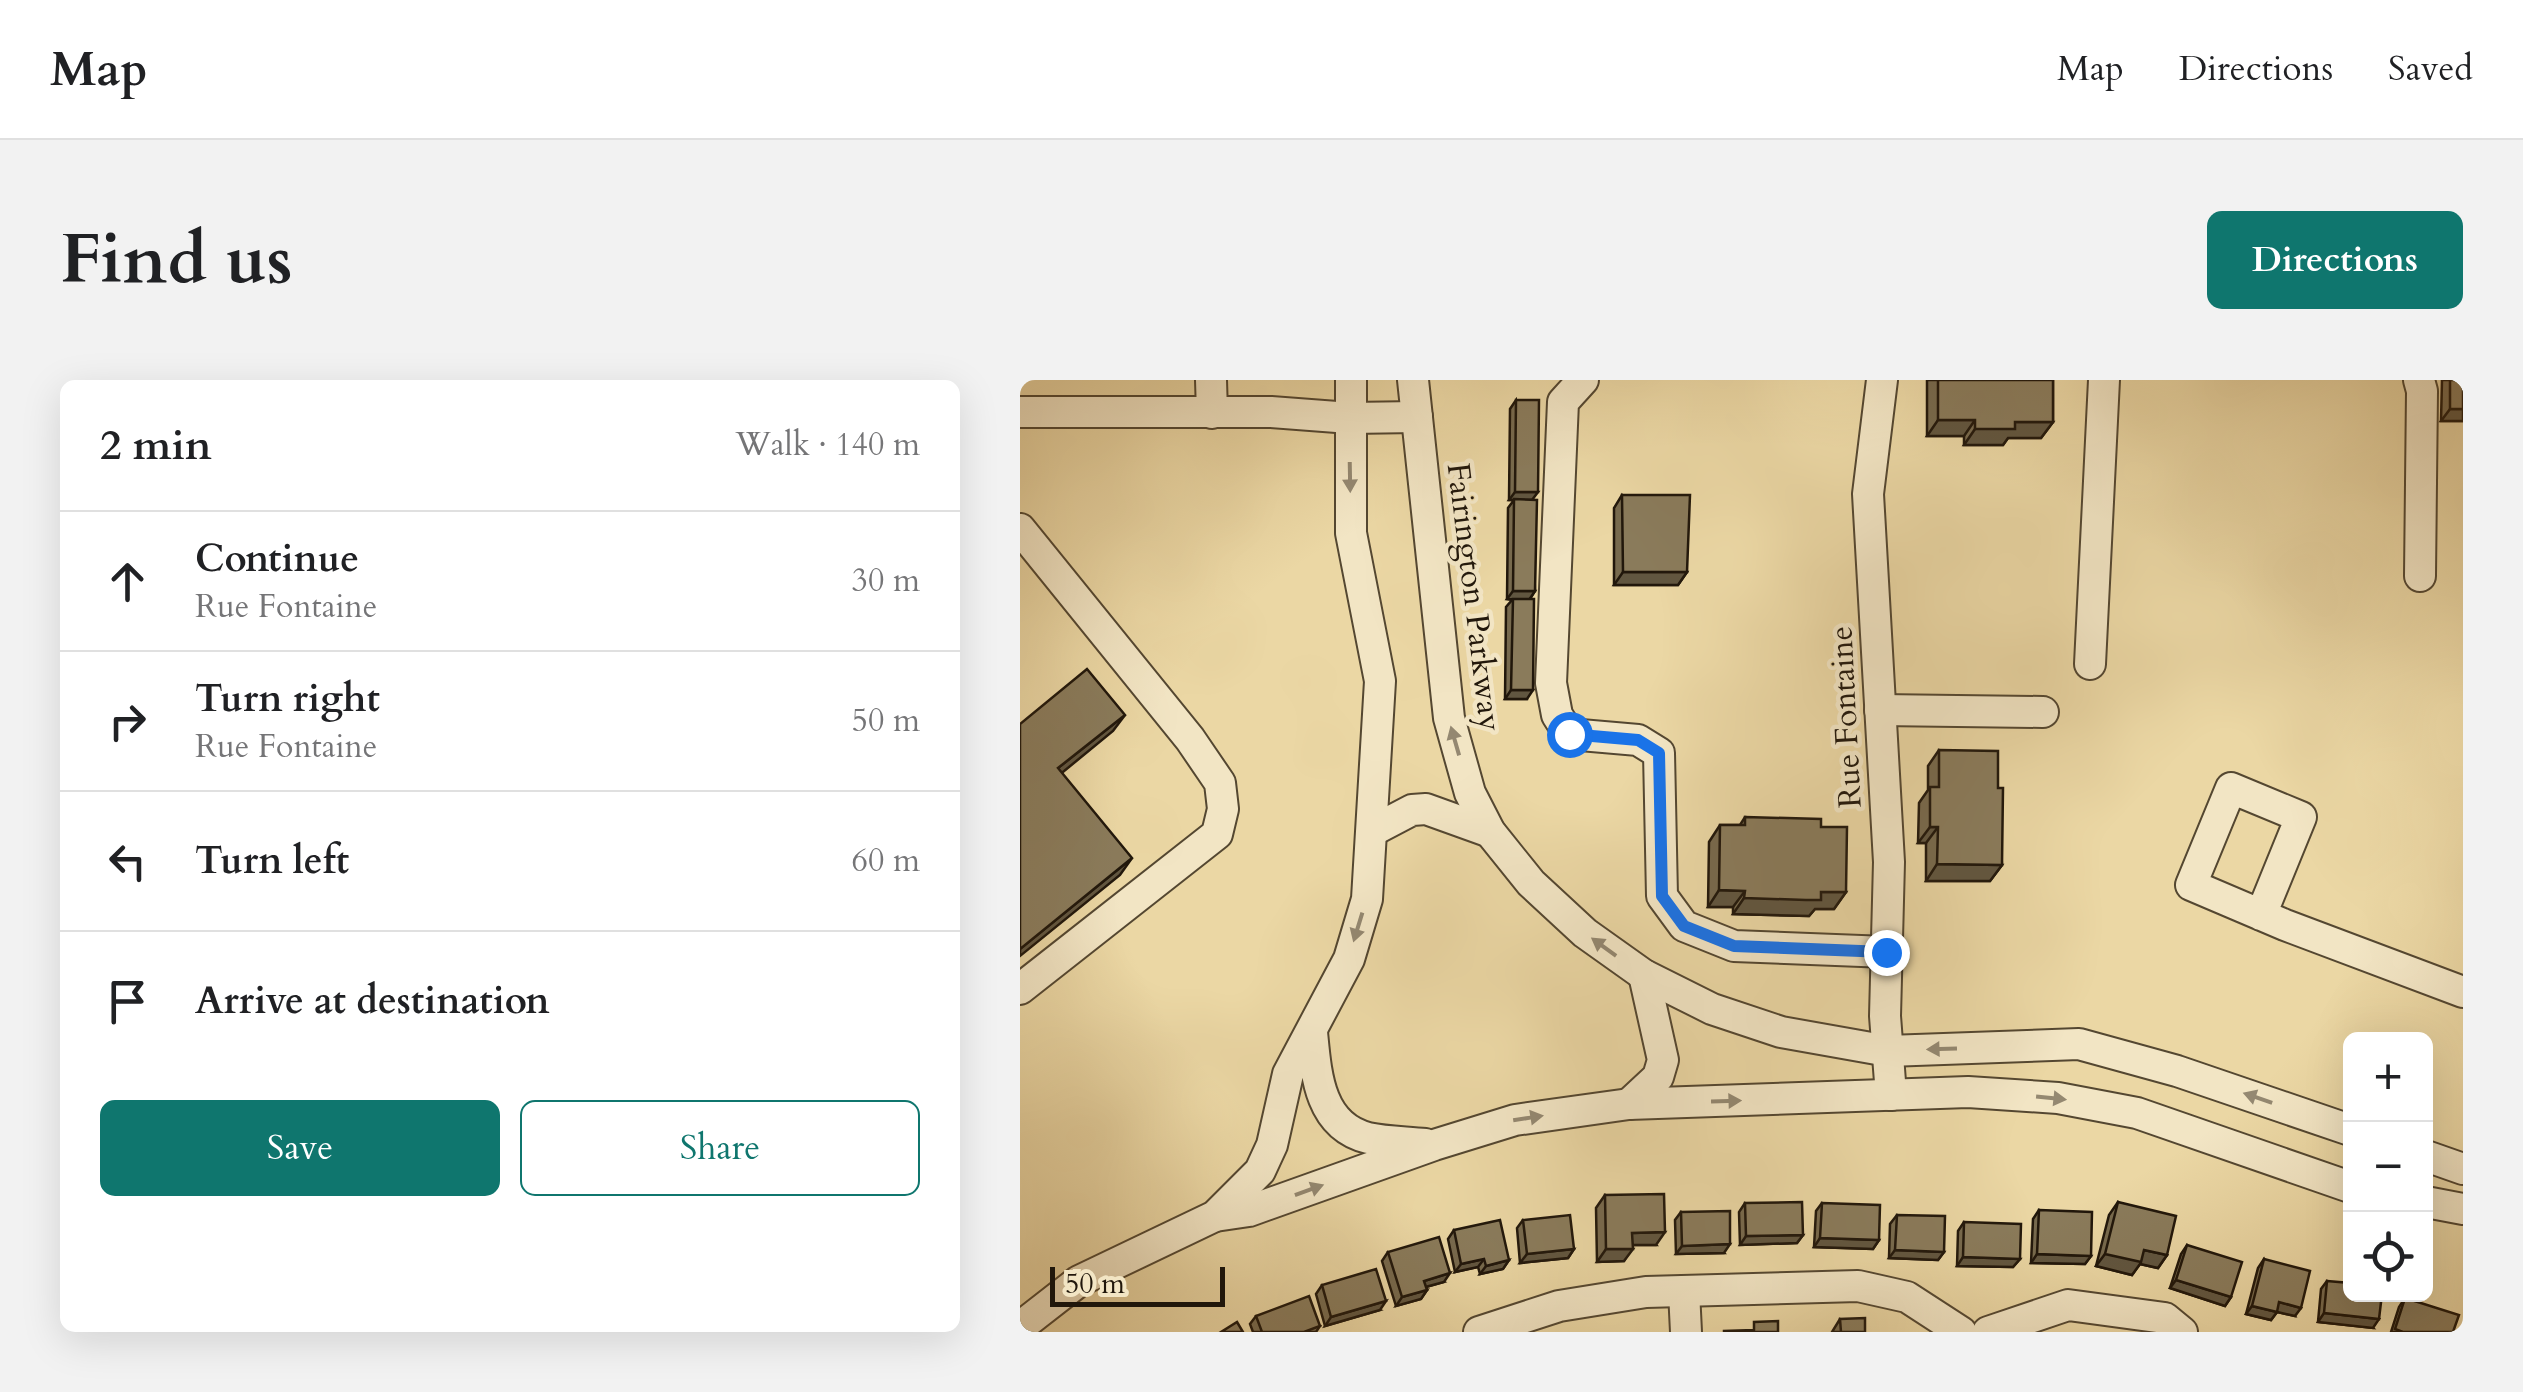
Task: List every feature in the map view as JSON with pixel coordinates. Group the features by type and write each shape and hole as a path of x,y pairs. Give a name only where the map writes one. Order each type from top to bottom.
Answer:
{"street":[{"path":"1212,380 1212,413"},
{"path":"1215,1216 1260,1171 1272,1145 1288,1074 1349,959 1367,899 1380,681 1351,533 1351,380"},
{"name":"Fairington Parkway","path":"1413,380 1448,718 1470,792 1490,832 1531,883 1585,933 1644,975 1712,1010 1782,1032 1888,1051 2078,1044 2177,1070 2343,1128"},
{"path":"1583,380 1564,402 1552,683 1556,715 1569,734 1638,740 1659,753 1662,896 1684,926 1734,946 1886,952"},
{"name":"Rue Fontaine","path":"1882,380 1868,494 1889,862 1886,952 1892,1095"},
{"path":"2090,664 2104,380"},
{"path":"2419,380 2420,576"},
{"path":"1020,412 1270,412 1350,418 1417,417"},
{"path":"1020,530 1190,739 1220,783 1224,809 1217,834 1020,990"},
{"path":"1880,710 2044,712"},
{"path":"1372,832 1412,810 1426,809 1490,832"},
{"path":"2262,915 2463,992"},
{"path":"1628,1104 1658,1077 1663,1060 1644,975"},
{"path":"1312,1032 1322,1101 1338,1121 1365,1138 1434,1144"},
{"path":"1020,1327 1079,1281 1215,1216 1249,1212 1434,1144 1515,1120 1628,1104 1968,1092 2058,1098 2137,1113 2343,1186"},
{"path":"2433,1158 2463,1169"},
{"path":"2433,1203 2463,1209"},
{"path":"1479,1332 1559,1306 1646,1292 1858,1286 1907,1297 1960,1332"},
{"path":"1684,1291 1686,1332"},
{"path":"1988,1332 2068,1305 2166,1318 2182,1332"}],"building":[{"path":"1938,380 2053,380 2053,422 2015,422 2015,429 1975,429 1975,420 1938,420"},
{"path":"2450,380 2463,380 2463,409 2450,409"},
{"path":"1516,400 1539,400 1538,492 1515,492"},
{"path":"1622,495 1690,495 1687,572 1623,572"},
{"path":"1514,499 1537,500 1535,591 1513,591"},
{"path":"1513,599 1534,599 1533,690 1511,690"},
{"path":"1087,669 1125,715 1058,768 1132,858 1020,949 1020,724"},
{"path":"1939,750 1998,751 1998,788 2003,788 2002,865 1937,864 1938,827 1930,827 1930,787 1939,787"},
{"path":"1745,817 1821,819 1821,827 1847,827 1846,892 1821,892 1821,900 1806,900 1744,898 1745,891 1719,890 1720,825 1745,825"},
{"path":"1664,1194 1665,1232 1632,1233 1633,1249 1606,1249 1605,1195"},
{"path":"1802,1202 1803,1235 1746,1236 1745,1203"},
{"path":"2118,1202 2176,1216 2167,1255 2144,1250 2141,1262 2105,1254"},
{"path":"1822,1203 1880,1205 1879,1240 1820,1238"},
{"path":"2039,1210 2092,1212 2091,1256 2037,1254"},
{"path":"1730,1211 1730,1244 1682,1246 1681,1212"},
{"path":"1570,1215 1574,1249 1527,1254 1523,1220"},
{"path":"1897,1215 1945,1216 1944,1252 1895,1250"},
{"path":"1500,1220 1509,1260 1486,1266 1484,1259 1461,1264 1454,1230"},
{"path":"1964,1222 2021,1224 2020,1259 1963,1257"},
{"path":"1439,1237 1450,1273 1424,1281 1427,1290 1402,1297 1388,1252"},
{"path":"2187,1245 2242,1262 2231,1297 2176,1280"},
{"path":"2264,1259 2310,1271 2301,1308 2279,1302 2277,1312 2252,1306"},
{"path":"1376,1269 1386,1301 1331,1317 1322,1285"},
{"path":"2327,1281 2343,1282 2343,1302 2381,1302 2379,1319 2324,1313"},
{"path":"1309,1296 1320,1326 1304,1332 1262,1332 1256,1316"},
{"path":"2404,1302 2418,1302 2459,1315 2453,1332 2395,1329"},
{"path":"1865,1318 1865,1332 1841,1332 1840,1319"},
{"path":"1778,1321 1778,1332 1724,1332 1754,1330 1754,1322"},
{"path":"1237,1322 1243,1332 1221,1332"}],"route":[{"path":"1569,734 1638,740 1659,753 1662,896 1684,926 1734,946 1886,952"}]}
